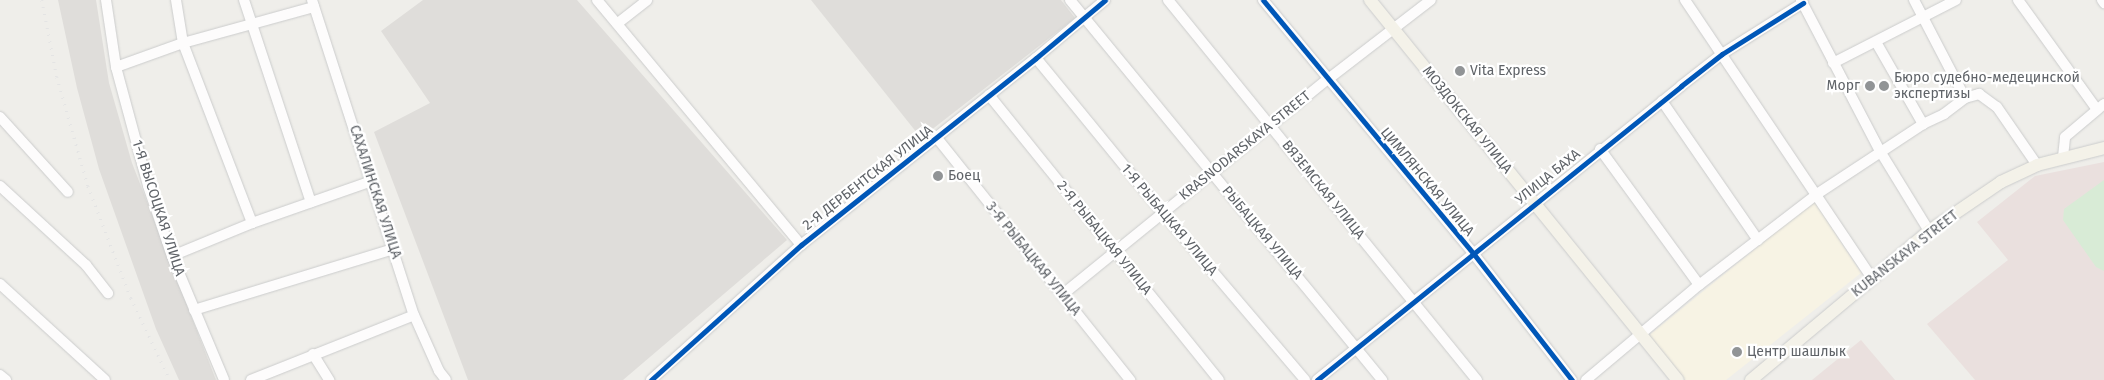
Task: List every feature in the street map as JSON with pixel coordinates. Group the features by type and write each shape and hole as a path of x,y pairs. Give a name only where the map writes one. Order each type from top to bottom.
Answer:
{"main road":[{"name":"МОЗДОКСКАЯ УЛИЦА","path":"1370,0 1640,336 1678,380"},
{"name":"KUBANSKAYA STREET","path":"1751,380 1929,232 2002,182 2037,165 2063,156 2104,148"}],"street":[{"name":"1-Я ВЫСОЦКАЯ УЛИЦА","path":"106,0 116,68 148,186 172,256 224,380"},
{"path":"176,0 183,43 252,223"},
{"path":"244,0 311,202"},
{"path":"597,0 801,245"},
{"path":"618,23 646,0"},
{"name":"РЫБАЦКАЯ УЛИЦА","path":"1070,0 1382,380"},
{"name":"2-Я ДЕРБЕНТСКАЯ УЛИЦА","path":"651,380 801,245 937,138 1105,0"},
{"name":"ВЯЗЕМСКАЯ УЛИЦА","path":"1168,0 1477,380"},
{"name":"ЦИМЛЯНСКАЯ УЛИЦА","path":"1263,0 1327,80 1473,254 1572,380"},
{"name":"KRASNODARSKAYA STREET","path":"1062,295 1327,80 1431,0"},
{"path":"1685,0 1872,278"},
{"path":"1914,0 1965,98"},
{"path":"1833,63 1956,0"},
{"path":"2018,0 2100,106 2065,137 2063,156"},
{"path":"1802,2 1880,151 1929,232"},
{"name":"УЛИЦА БАХА","path":"1317,380 1600,150 1722,54 1802,2"},
{"path":"116,68 183,43 251,24 313,3"},
{"name":"САХАЛИНСКАЯ УЛИЦА","path":"313,3 414,315 439,371 446,380"},
{"path":"1876,42 1923,124"},
{"name":"1-Я РЫБАЦКАЯ УЛИЦА","path":"1036,58 1162,214 1305,380"},
{"path":"1586,380 1699,285 1817,194 1880,151 1923,124 1944,114 1965,98 1980,94 1997,107 2037,165"},
{"name":"2-Я РЫБАЦКАЯ УЛИЦА","path":"989,95 1219,380"},
{"path":"1662,101 1758,240"},
{"path":"0,118 68,192"},
{"name":"3-Я РЫБАЦКАЯ УЛИЦА","path":"937,138 1130,380"},
{"path":"1600,150 1699,285"},
{"path":"172,256 252,223 372,181"},
{"path":"0,186 86,265 108,293"},
{"path":"194,310 394,249"},
{"path":"0,284 105,380"},
{"path":"251,380 414,315"},
{"path":"313,354 329,380"},
{"path":"0,374 6,380"}],"shaded area":[{"path":"58,0 96,0 109,83 132,163 216,380 179,380 156,329 99,169 77,88"},
{"path":"423,0 577,0 787,240 623,380 468,380 374,132 430,103 381,31"},
{"path":"811,0 1061,0 1075,18 921,138"},
{"path":"2104,162 2104,380 1975,380 1927,324 2008,260 1977,222 2035,176"},
{"path":"1814,201 1861,273 1726,380 1685,380 1647,337"},
{"path":"1861,340 1895,380 1812,380"}],"green space":[{"path":"2104,180 2104,271 2096,267 2063,220 2064,209"}],"railway":[{"path":"42,0 57,77 88,186 131,298 170,380"}],"cycle path":[{"path":"651,380 801,245 1036,58 1105,0"},
{"path":"1263,0 1473,253 1572,380"},
{"path":"1317,380 1722,54 1803,3"}],"place":[{"name":"Vita Express","path":"1460,71"},
{"name":"Морг","path":"1870,86"},
{"name":"Бюро судебно-медецинской экспертизы","path":"1884,86"},
{"name":"Боец","path":"938,176"},
{"name":"Центр шашлык","path":"1737,352"}]}
